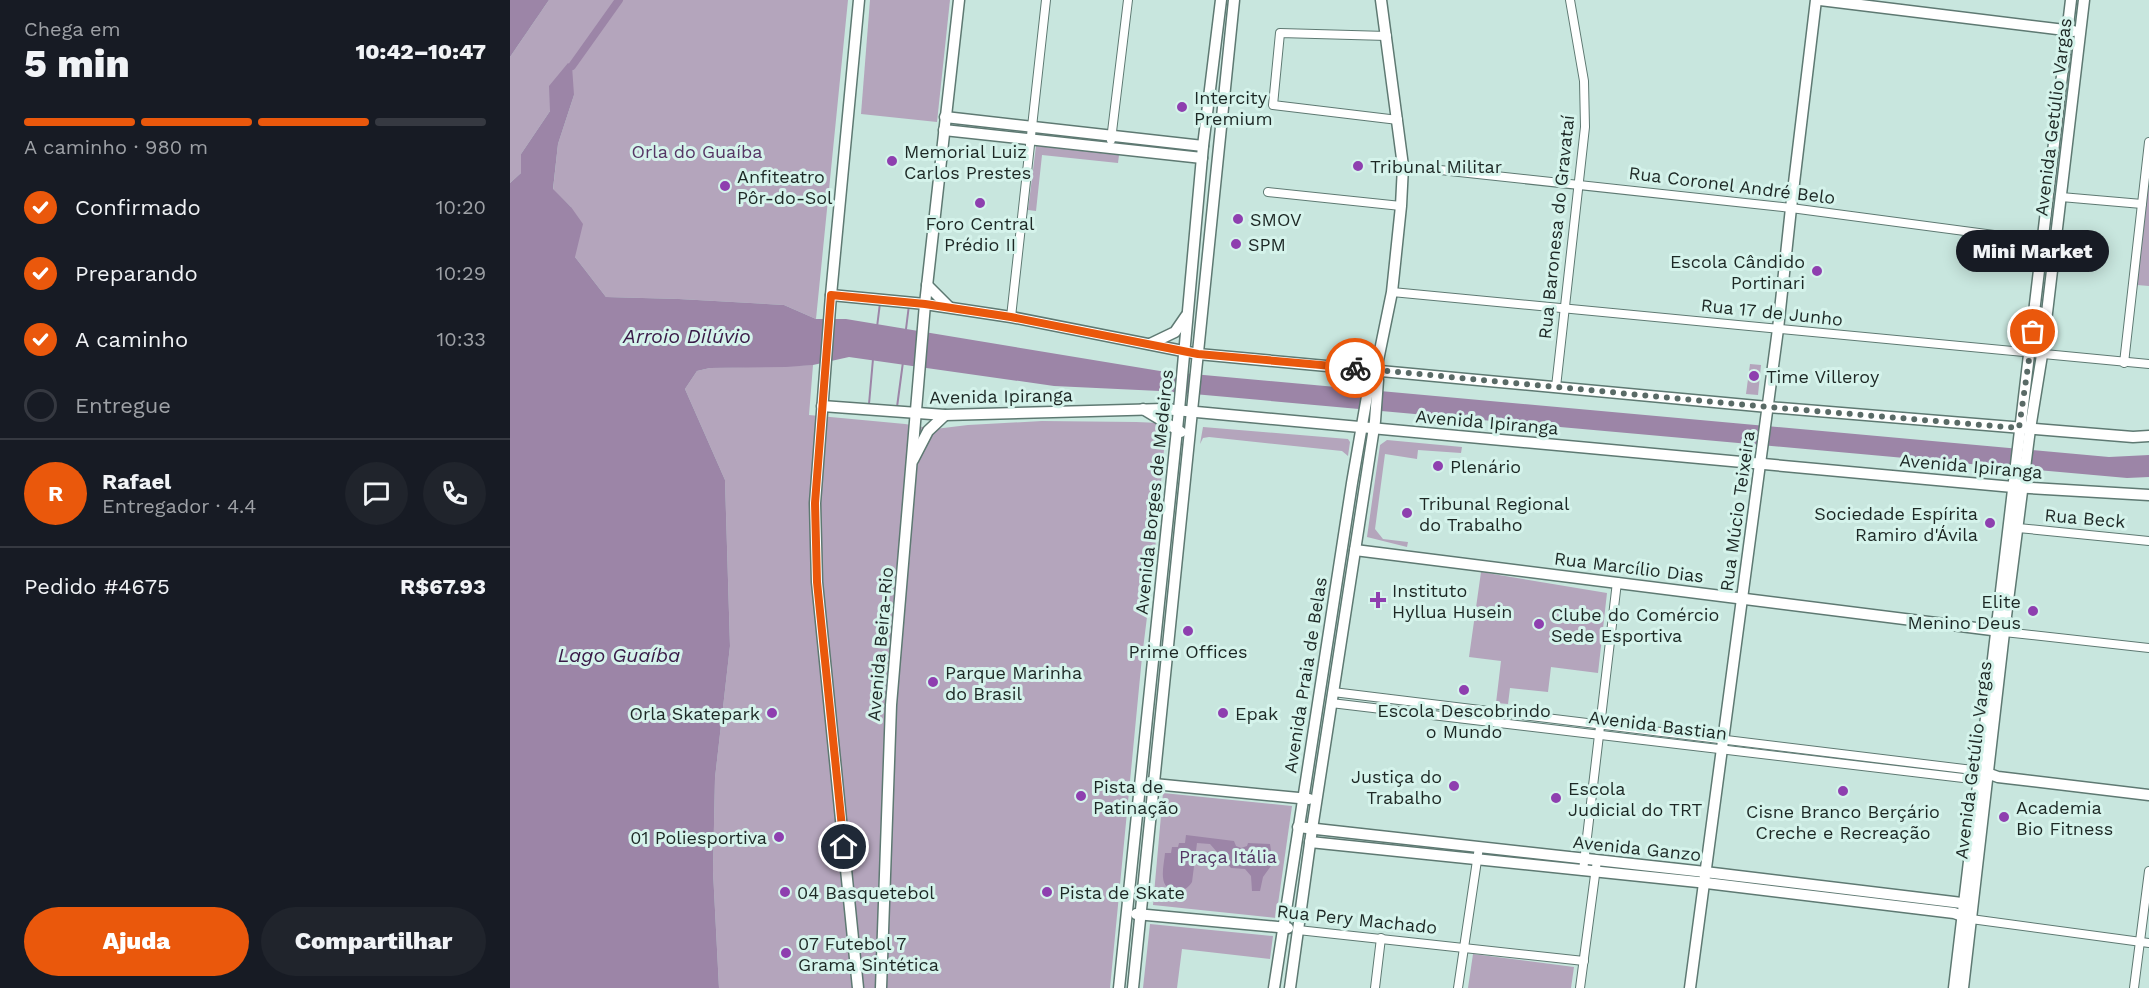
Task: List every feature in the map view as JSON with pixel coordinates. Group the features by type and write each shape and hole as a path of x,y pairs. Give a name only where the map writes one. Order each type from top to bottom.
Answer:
{"main road":[{"path":"858,988 817,582 815,503 823,386 859,0"},
{"name":"Avenida Beira-Rio","path":"881,988 891,705 923,318 959,0"},
{"name":"Avenida Borges de Medeiros","path":"1119,988 1180,404 1203,146 1221,0"},
{"path":"1215,170 1234,0"},
{"name":"Avenida Praia de Belas","path":"1274,988 1352,483 1369,423 1375,376 1392,292 1403,166 1382,0"},
{"path":"1818,0 2079,32"},
{"name":"Rua Múcio Teixeira","path":"1690,988 1778,329 1818,0"},
{"name":"Avenida Getúlio Vargas","path":"2036,355 2043,242 2071,0"},
{"name":"Avenida Getúlio Vargas","path":"1963,988 1967,917 1987,776 2000,631 2024,434 2055,243 2084,0"},
{"path":"945,117 1203,146"},
{"path":"1004,135 1005,123"},
{"path":"944,130 1202,158 1215,170"},
{"name":"Avenida Borges de Medeiros","path":"1133,988 1215,170"},
{"path":"927,285 949,308"},
{"path":"831,295 925,304 1011,317 1149,345 1197,359 1375,376 1556,387 1767,412 2024,434 2149,436"},
{"path":"1149,345 1175,332 1188,313"},
{"name":"Avenida Ipiranga","path":"822,406 945,415 1143,409 1180,404 1192,411 1369,423 1394,430 1761,459 2018,487 2149,495"},
{"path":"1143,409 1177,428 1189,439"},
{"path":"910,466 928,431 945,415"},
{"name":"Avenida Praia de Belas","path":"1290,988 1316,800 1370,452 1369,423"},
{"path":"1370,452 1376,443 1394,430"},
{"name":"Avenida Getúlio Vargas","path":"2000,631 2019,528 2018,487"},
{"name":"Rua Marcílio Dias","path":"1355,550 2000,631"},
{"path":"1987,776 2149,795"},
{"path":"1154,784 1316,800"},
{"name":"Avenida Ganzo","path":"1298,828 1597,860 1704,878 1833,893 1969,903"},
{"path":"1398,852 1400,838"},
{"name":"Avenida Ganzo","path":"1310,842 1583,871 1704,878"},
{"name":"Avenida Ganzo","path":"1833,893 1967,917"},
{"name":"Rua Pery Machado","path":"1127,913 1298,930"},
{"name":"Avenida Getúlio Vargas","path":"1954,988 1966,930"}],"street":[{"path":"1011,317 1046,0"},
{"path":"1110,148 1128,0"},
{"name":"Rua Baronesa do Gravataí","path":"1556,387 1585,127 1584,81 1570,0"},
{"path":"1387,36 1280,33 1273,105 1398,120"},
{"path":"2124,363 2149,142"},
{"name":"Rua Coronel André Belo","path":"1403,166 1791,208 2055,243"},
{"path":"1268,192 1401,206"},
{"path":"2061,196 2142,204"},
{"name":"Rua 17 de Junho","path":"1392,292 2149,364"},
{"name":"Rua Beck","path":"2019,528 2149,541"},
{"path":"1583,871 1617,582"},
{"name":"Rua Marcílio Dias","path":"2000,631 2149,648"},
{"name":"Avenida Bastian","path":"1332,698 1415,702 1600,724 1880,768 1987,776"},
{"name":"Avenida Bastian","path":"1332,698 1414,713 1599,735 1882,758 1987,776"},
{"path":"1414,713 1415,702"},
{"path":"1512,724 1513,714"},
{"path":"1880,768 1882,758"},
{"path":"1458,988 1479,847"},
{"path":"1580,988 1597,860"},
{"path":"2134,988 2144,943 2149,871"},
{"path":"1967,917 2144,943"},
{"name":"Rua Pery Machado","path":"1298,930 1584,961"},
{"path":"1375,988 1381,938"}],"green space":[{"name":"Orla do Guaíba","path":"549,0 848,0 816,319 784,305 606,297 575,257 571,207 553,190 558,144 574,95 550,86 550,111 521,154 521,173 510,183 510,57"},
{"path":"870,0 950,0 937,122 861,114"},
{"path":"1036,146 1119,155 1118,163 1042,155 1036,211 1028,210"},
{"path":"2149,182 2149,286 2137,285"},
{"name":"Time Villeroy","path":"1750,364 1761,365 1758,395 1746,394"},
{"name":"Parque Marinha do Brasil","path":"813,365 809,415 935,429 1042,421 1160,423 1166,427 1110,988 719,988 713,871 715,778 730,646 725,480 685,389 697,371 710,368"},
{"path":"1203,427 1348,439 1350,442 1348,456 1342,451 1209,437 1203,438 1200,444"},
{"path":"1387,440 1462,447 1461,453 1418,450 1417,459 1385,454 1375,529 1383,539 1408,542 1407,547 1367,537 1380,445"},
{"name":"Clube do Comércio Sede Esportiva","path":"1481,572 1607,593 1598,673 1551,667 1548,692 1510,688 1508,704 1496,703 1501,661 1469,657"},
{"name":"Praça Itália","path":"1163,793 1292,806 1276,918 1153,905"},
{"path":"1150,924 1273,936 1270,959 1182,949 1177,988 1143,988"},
{"path":"1473,954 1574,967 1571,988 1468,988"}],"water":[{"path":"510,0 549,0 510,57"},
{"name":"Lago Guaíba","path":"568,63 572,66 574,95 558,144 553,189 571,207 583,224 575,257 606,297 784,305 816,319 846,319 1160,371 2109,457 2149,455 2149,477 2127,478 1160,391 1054,386 849,357 813,365 710,368 697,371 685,389 725,480 730,646 715,778 713,871 719,988 510,988 510,183 521,173 521,154 550,111 549,86"},
{"path":"1186,835 1234,841 1236,846 1241,848 1247,846 1248,843 1270,844 1273,863 1263,877 1260,891 1252,891 1251,876 1245,869 1231,868 1210,844 1197,843 1192,882 1183,890 1169,889 1163,876 1165,853 1171,853 1172,847 1178,847 1179,843 1185,843"}],"waterway":[{"path":"572,66 619,0"},
{"path":"877,327 880,303"},
{"path":"906,329 909,305"},
{"path":"869,404 873,359"},
{"path":"897,407 903,362"}],"way so far":[{"path":"1355,368 2019,428 2033,332"}],"place":[{"name":"Intercity Premium","path":"1182,107"},
{"name":"Memorial Luiz Carlos Prestes","path":"892,161"},
{"name":"Tribunal Militar","path":"1358,166"},
{"name":"Anfiteatro Pôr-do-Sol","path":"725,186"},
{"name":"Foro Central Prédio II","path":"980,203"},
{"name":"SMOV","path":"1238,219"},
{"name":"SPM","path":"1236,244"},
{"name":"Escola Cândido Portinari","path":"1817,271"},
{"name":"Mini Market","path":"2033,332"},
{"name":"Time Villeroy","path":"1754,376"},
{"name":"Plenário","path":"1438,466"},
{"name":"Tribunal Regional do Trabalho","path":"1407,513"},
{"name":"Sociedade Espírita Ramiro d'Ávila","path":"1990,523"},
{"name":"Instituto Hyllua Husein","path":"1378,600"},
{"name":"Elite Menino Deus","path":"2033,611"},
{"name":"Clube do Comércio Sede Esportiva","path":"1539,624"},
{"name":"Prime Offices","path":"1188,631"},
{"name":"Parque Marinha do Brasil","path":"933,682"},
{"name":"Escola Descobrindo o Mundo","path":"1464,690"},
{"name":"Orla Skatepark","path":"772,713"},
{"name":"Epak","path":"1223,713"},
{"name":"Justiça do Trabalho","path":"1454,786"},
{"name":"Cisne Branco Berçário Creche e Recreação","path":"1843,791"},
{"name":"Pista de Patinação","path":"1081,796"},
{"name":"Escola Judicial do TRT","path":"1556,798"},
{"name":"Academia Bio Fitness","path":"2004,817"},
{"name":"01 Poliesportiva","path":"779,837"},
{"name":"04 Basquetebol","path":"785,892"},
{"name":"Pista de Skate","path":"1047,892"},
{"name":"07 Futebol 7 Grama Sintética","path":"786,953"}],"route":[{"path":"844,847 817,582 815,503 831,295 925,304 1011,317 1198,354 1355,368"}],"water label":[{"name":"Arroio Dilúvio","path":"687,336"}]}
